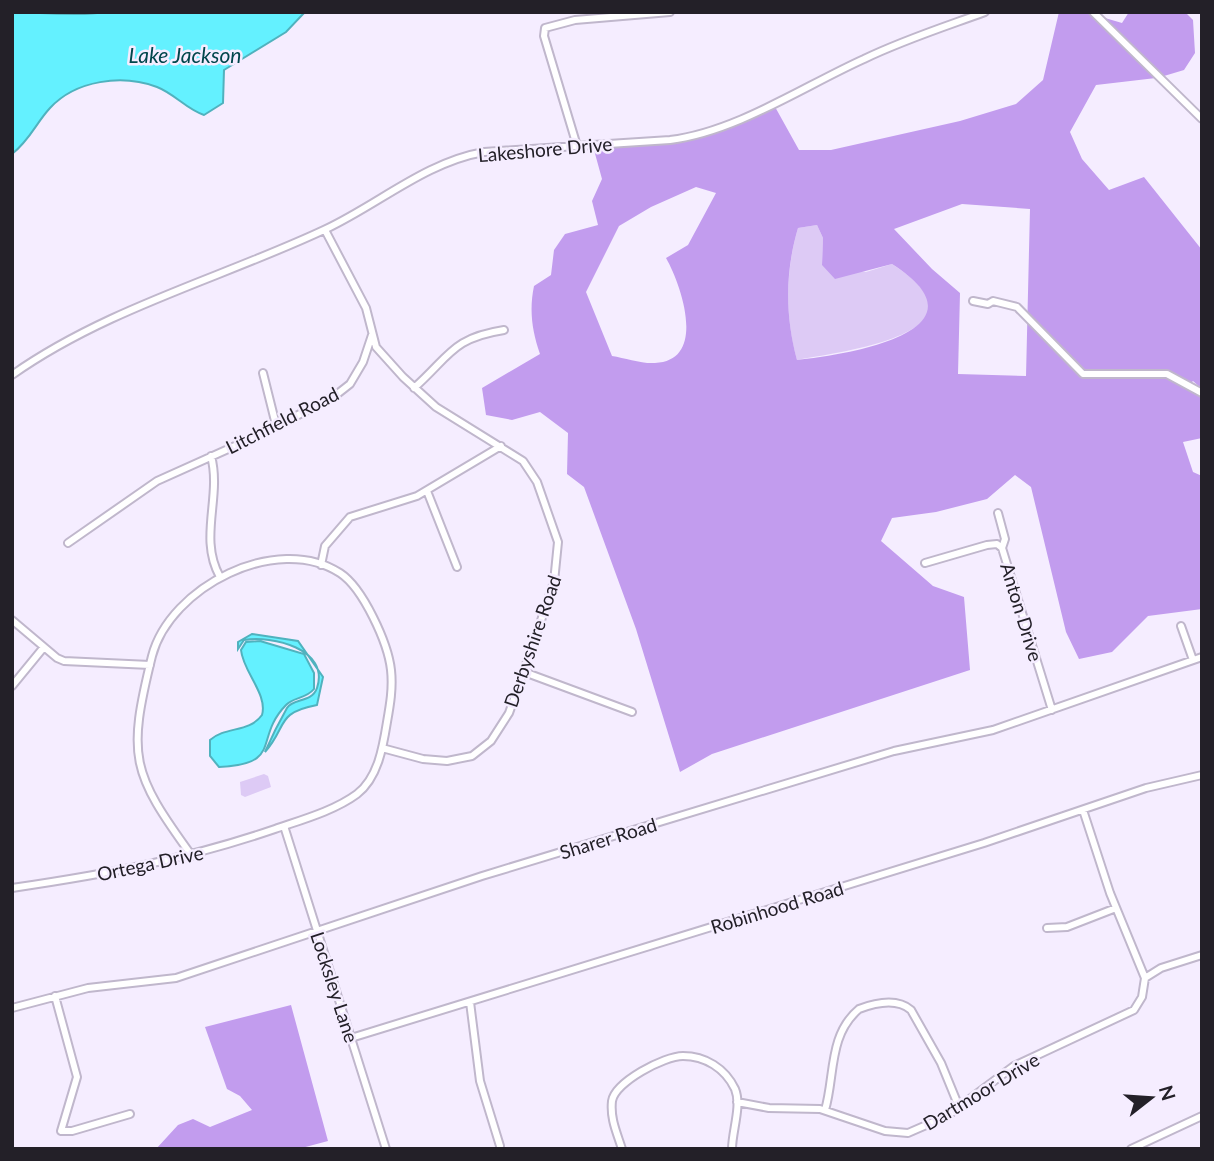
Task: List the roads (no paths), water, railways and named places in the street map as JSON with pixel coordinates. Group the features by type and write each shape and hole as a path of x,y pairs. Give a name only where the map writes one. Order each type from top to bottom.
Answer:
{"street":[{"path":"577,146 544,36 545,28 575,20 670,12"},
{"path":"1093,12 1202,119"},
{"name":"Lakeshore Drive","path":"12,375 75,336 325,230 456,159 484,152 670,140 699,134 745,116 866,58 980,13"},
{"path":"325,230 366,308 372,334"},
{"path":"973,301 988,304 993,301 1017,307 1083,374 1167,374 1202,393"},
{"path":"414,388 457,344 472,336 505,330"},
{"name":"Derbyshire Road","path":"372,334 376,347 414,388 452,418 501,446 530,468 551,516 558,542 551,590 509,713 496,735 472,756 438,761 382,748"},
{"name":"Litchfield Road","path":"68,543 157,481 347,388 363,362 372,334"},
{"path":"263,373 276,425"},
{"path":"192,856 149,792 139,766 138,720 150,665 167,621 196,593 220,577 266,562 291,561 321,565 325,546 350,517 427,491 501,446"},
{"path":"211,456 215,479 210,541 213,561 220,577"},
{"path":"427,491 457,567"},
{"name":"Anton Drive","path":"998,513 1005,539 1002,548 1052,710"},
{"path":"925,563 987,545 997,544 1002,548"},
{"name":"Ortega Drive","path":"12,888 134,869 192,856 284,826 357,794 371,778 382,748 392,695 388,654 369,611 353,584 341,574 321,565"},
{"path":"12,620 64,661 150,665"},
{"path":"1181,626 1194,660"},
{"path":"12,687 44,647"},
{"name":"Sharer Road","path":"12,1008 88,988 169,980 317,930 882,754 993,730 1202,657"},
{"path":"524,672 632,712"},
{"name":"Robinhood Road","path":"351,1038 1146,788 1202,775"},
{"path":"1083,810 1116,908 1145,978 1161,968 1202,955"},
{"name":"Locksley Lane","path":"284,826 386,1149"},
{"path":"1047,928 1067,927 1116,908"},
{"name":"Dartmoor Drive","path":"737,1102 769,1108 825,1111 902,1134 937,1121 1014,1066 1127,1015 1139,1002 1145,978"},
{"path":"55,996 77,1077 61,1131 72,1131 130,1114"},
{"path":"470,1002 480,1080 500,1146"},
{"path":"825,1111 835,1050 848,1022 859,1009 887,1003 904,1004 911,1010 941,1063 959,1107"},
{"path":"622,1149 612,1119 612,1100 617,1090 629,1079 683,1056 715,1064 735,1089 737,1102 732,1149"},
{"path":"1131,1149 1202,1116"}],"water":[{"name":"Lake Jackson","path":"12,12 305,12 286,32 224,70 223,103 204,115 157,87 129,81 100,82 73,91 50,108 24,143 12,154"},
{"path":"252,634 298,641 308,656 296,647 269,640 244,640 238,649 238,642"},
{"path":"260,641 304,654 314,673 314,689 286,705 276,717 260,755 239,765 219,767 210,756 210,740 223,733 251,725 262,715 262,699 241,650 246,642"},
{"path":"316,667 323,677 317,705 294,712 288,717 265,752 287,708 315,693 319,675"}]}
